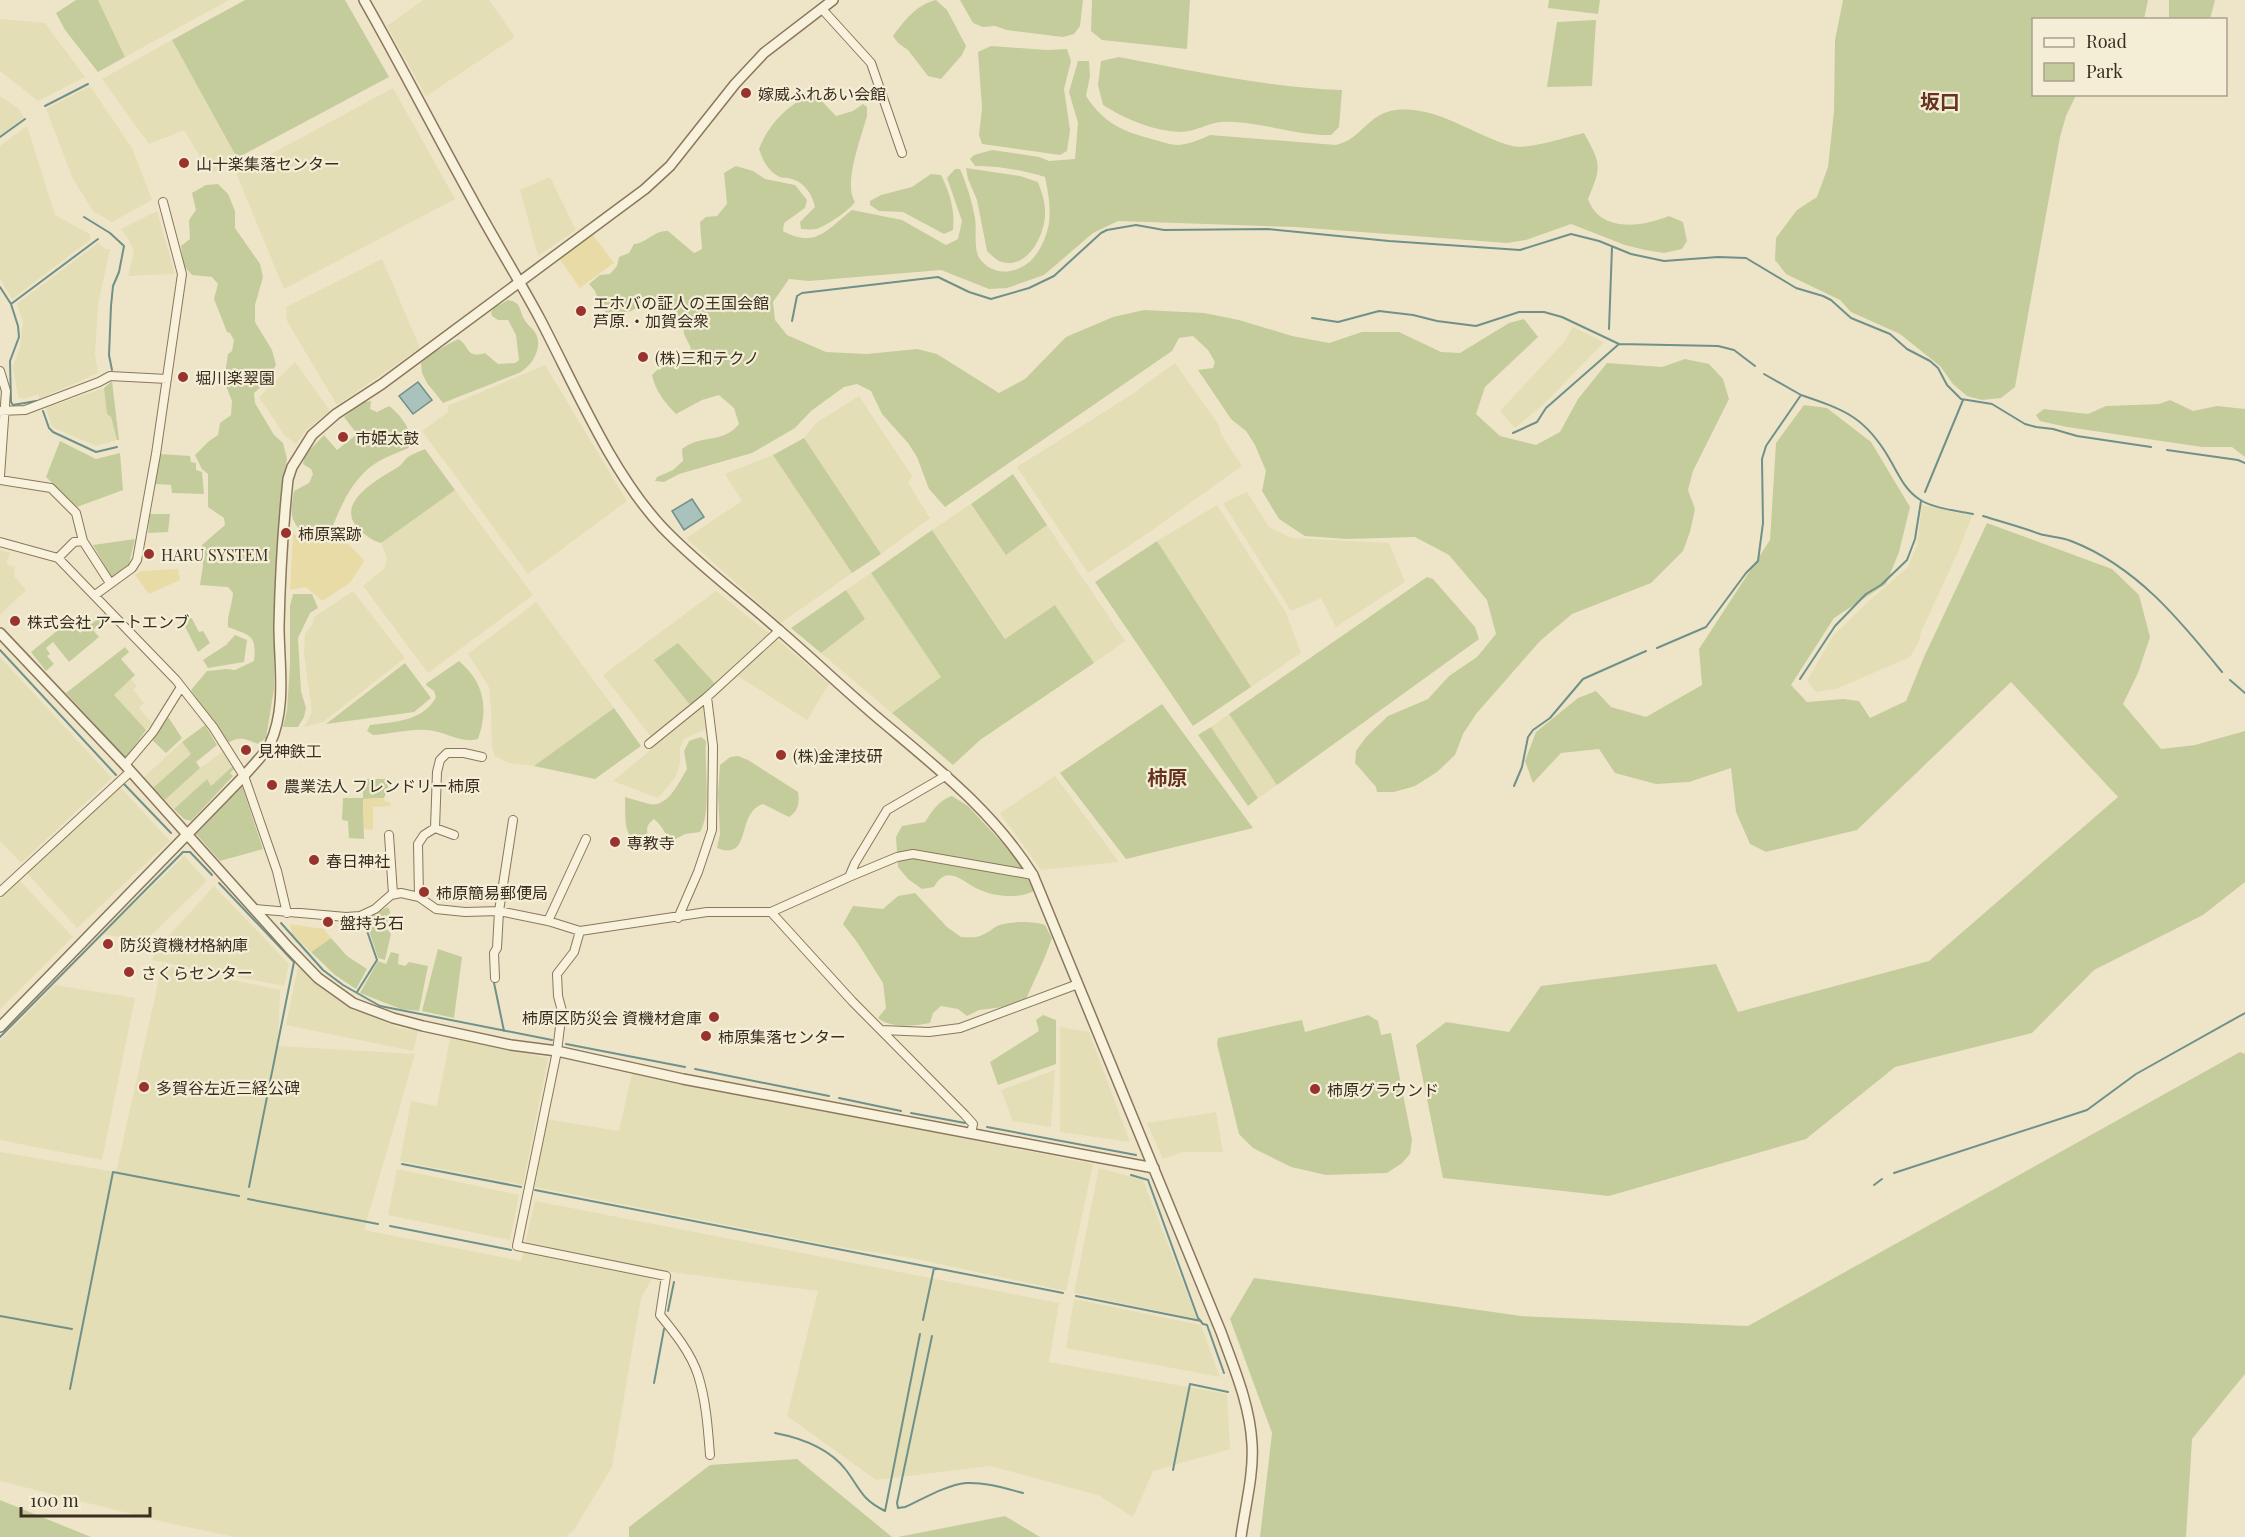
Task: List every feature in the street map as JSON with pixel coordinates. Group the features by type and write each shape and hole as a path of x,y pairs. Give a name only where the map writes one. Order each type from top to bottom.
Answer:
{"street":[{"path":"364,0 470,195 520,281 596,427 640,501 663,528 703,566 947,775 994,822 1019,853 1033,876 1241,1386 1252,1444 1251,1472 1241,1537"},
{"path":"0,1027 244,777 269,745 279,713 281,554 288,479 292,467 312,435 336,414 382,384 645,189 670,166 735,84 764,53 832,0"},
{"path":"822,9 871,63 902,153"},
{"path":"95,595 132,568 137,560 156,454 182,274 164,202"},
{"path":"0,371 6,391 0,478 51,488 76,513 83,541 110,583"},
{"path":"3,410 25,410 110,376 167,379"},
{"path":"58,558 74,542 83,541"},
{"path":"0,542 58,558 182,687 213,727 244,777 277,871 287,913"},
{"path":"649,744 707,697 780,630"},
{"path":"0,633 128,768 187,836 318,978 353,1003 423,1026 511,1045 557,1051 683,1079 1154,1168"},
{"path":"0,892 128,768 182,687"},
{"path":"678,918 698,872 712,830 713,746 707,697"},
{"path":"435,828 437,772 440,760 447,753 464,753 482,757"},
{"path":"849,877 859,855 887,810 947,775"},
{"path":"495,978 494,953 497,948 499,911 513,820"},
{"path":"435,828 454,835"},
{"path":"419,897 418,844 424,835 435,828"},
{"path":"389,835 393,894"},
{"path":"548,921 586,839"},
{"path":"255,909 346,917 360,915 377,908 393,894 401,893 419,897 436,909 465,912 499,911 548,921 580,931 707,912 771,912 897,856 913,854 1033,876"},
{"path":"771,912 852,1001 967,1117 973,1124 971,1133"},
{"path":"580,931 574,952 557,974 558,996 562,1011 557,1051 517,1246 666,1276 660,1315 675,1334 698,1374 710,1455"},
{"path":"882,1030 929,1032 960,1028 1078,984"}],"shaded area":[{"path":"98,0 229,0 125,57"},
{"path":"423,0 489,0 515,37 426,96 387,26"},
{"path":"0,19 45,23 85,77 38,101 0,71"},
{"path":"172,40 237,159 210,174 184,130 149,144 102,79"},
{"path":"90,86 132,148 152,200 112,222 93,211 73,179 46,109"},
{"path":"393,88 455,199 284,289 236,173"},
{"path":"0,96 19,109 24,118 0,135"},
{"path":"27,126 55,215 90,234 90,240 12,299 0,279 0,146"},
{"path":"550,177 576,230 538,256 520,190"},
{"path":"157,211 175,274 128,276 134,252 121,229"},
{"path":"98,243 110,249 98,305 95,354 98,373 39,399 39,394 24,399 18,397 13,366 20,347 23,322 17,304"},
{"path":"382,259 420,348 337,405 287,321 286,307"},
{"path":"1573,327 1604,342 1545,403 1515,428 1500,411 1565,341"},
{"path":"295,362 330,411 306,430 296,444 285,436 259,397"},
{"path":"1175,363 1218,424 1222,436 1242,466 1088,573 1017,467 1134,393"},
{"path":"545,365 627,501 528,574 422,431 448,412 448,406"},
{"path":"104,388 107,414 111,417 117,440 96,446 52,427 46,408"},
{"path":"859,396 912,476 908,483 930,518 881,554 804,438 816,423"},
{"path":"773,455 852,573 781,623 686,538 742,501 725,474"},
{"path":"455,490 533,595 428,673 363,586 385,568 387,558 381,543"},
{"path":"1247,492 1269,527 1292,538 1389,543 1405,582 1336,627 1321,598 1291,611 1223,503"},
{"path":"971,504 1007,554 1047,525 1125,641 1094,663 1055,605 1006,639 932,530"},
{"path":"1217,505 1286,613 1301,653 1251,687 1157,541"},
{"path":"1922,505 1972,516 1921,632 1919,642 1910,657 1836,689 1816,692 1807,681 1833,636 1908,567 1917,545"},
{"path":"0,550 10,553 6,564 15,567 14,576 26,590 0,615"},
{"path":"871,573 941,677 892,713 821,653 864,619 846,590"},
{"path":"353,591 405,658 323,722 304,727 312,712 304,654 305,634 312,625 314,617"},
{"path":"716,591 770,634 716,685 655,661 691,706 652,738 603,675"},
{"path":"536,602 614,708 534,766 509,763 495,756 492,747 489,687 468,654"},
{"path":"777,639 829,684 807,720 738,676"},
{"path":"0,657 112,778 21,863 0,841"},
{"path":"131,679 137,686 133,690 144,703 139,708 152,723 146,730 114,695"},
{"path":"704,706 706,729 684,739 680,748 680,763 675,778 658,798 613,781"},
{"path":"1229,714 1277,785 1258,798 1211,727"},
{"path":"182,742 191,754 153,788 143,778"},
{"path":"224,751 233,766 210,787 206,780 174,809 165,800 200,768"},
{"path":"1055,776 1119,862 1041,870 1000,813"},
{"path":"120,787 170,841 77,928 27,873"},
{"path":"184,856 207,881 144,942 103,934"},
{"path":"20,881 73,937 0,1009 0,899"},
{"path":"214,886 289,964 284,986 152,960 156,950"},
{"path":"162,965 280,990 278,1046 415,1054 364,1230 521,1261 535,1201 1059,1303 1049,1362 1227,1394 1230,1449 1153,1471 1133,1517 1098,1495 990,1466 876,1480 787,1416 818,1291 657,1270 641,1298 612,1467 574,1530 566,1537 235,1537 168,1523 0,1481 0,1152 116,1172"},
{"path":"298,967 302,968 325,991 350,1008 399,1028 418,1031 413,1051 286,1025"},
{"path":"55,985 135,998 102,1160 0,1140 0,1041"},
{"path":"1060,1027 1089,1032 1130,1142 1060,1132"},
{"path":"450,1038 548,1058 523,1185 400,1161 411,1101 437,1106"},
{"path":"1055,1070 1051,1127 1013,1121 1001,1090"},
{"path":"632,1073 1093,1164 1066,1291 911,1258 834,1246 535,1187 547,1119 619,1131"},
{"path":"1216,1112 1223,1152 1182,1152 1163,1159 1147,1123"},
{"path":"1099,1168 1143,1180 1197,1319 1074,1293"},
{"path":"397,1169 519,1195 510,1240 388,1215"},
{"path":"1074,1299 1201,1325 1220,1377 1066,1348"}],"green space":[{"path":"76,0 98,0 125,57 98,72 65,30 56,13"},
{"path":"245,0 345,0 389,77 237,158 172,40"},
{"path":"936,0 947,10 966,46 962,55 941,79 928,76 908,50 893,36 917,9"},
{"path":"960,0 1083,0 1080,26 1074,34 1063,37 1007,30 995,26 983,27 973,23"},
{"path":"1092,0 1190,0 1187,49 1102,40 1091,31"},
{"path":"1549,0 1600,0 1598,14 1548,8"},
{"path":"1843,0 2148,0 2144,18 2032,18 2032,96 2076,96 2066,116 2060,137 2015,387 2001,398 1982,400 1967,396 1953,384 1940,366 1900,334 1851,312 1840,300 1786,274 1775,260 1776,238 1797,210 1817,197 1828,167 1834,111 1835,40"},
{"path":"2169,0 2215,0 2210,18 2169,18"},
{"path":"1596,20 1592,86 1547,87 1557,22"},
{"path":"991,46 1067,49 1071,61 1064,89 1070,130 1067,151 1060,155 982,144 979,135 982,108 978,52"},
{"path":"1119,57 1258,82 1342,90 1339,127 1331,135 1317,135 1235,122 1221,122 1181,132 1150,127 1103,105 1098,85 1101,61"},
{"path":"1078,61 1089,61 1090,76 1086,96 1100,114 1124,130 1178,145 1210,135 1336,145 1351,138 1379,115 1406,109 1437,115 1497,141 1519,147 1537,145 1584,133 1598,165 1596,179 1588,199 1602,218 1623,224 1635,224 1669,216 1683,222 1687,241 1682,249 1664,253 1625,245 1571,224 1526,240 1507,243 1295,227 1118,221 1093,233 1044,275 1007,288 989,289 941,270 809,281 789,279 773,302 775,320 787,335 826,352 867,354 917,349 937,354 999,393 1025,379 1066,337 1113,317 1144,310 1204,313 1239,320 1292,336 1329,343 1362,332 1399,332 1441,352 1460,353 1509,323 1524,319 1538,337 1485,387 1476,414 1500,436 1536,445 1560,432 1578,399 1607,363 1662,367 1685,359 1709,364 1723,379 1729,399 1693,471 1688,490 1695,509 1683,551 1651,583 1572,614 1540,641 1476,714 1463,734 1455,755 1437,772 1415,786 1394,792 1377,792 1376,787 1355,763 1356,751 1366,737 1388,716 1428,699 1449,676 1477,657 1496,634 1487,600 1449,555 1415,537 1347,539 1305,536 1279,519 1262,491 1266,471 1255,445 1246,431 1231,419 1198,370 1213,368 1215,362 1208,350 1193,336 1179,338 1172,351 945,507 929,489 917,457 908,443 882,414 871,391 857,384 844,387 811,411 795,428 752,453 679,474 664,482 655,481 657,477 673,470 683,461 682,449 689,444 719,437 733,430 739,424 734,408 719,395 702,400 676,414 661,396 652,375 661,366 686,356 691,348 684,334 683,323 677,314 660,301 649,301 631,311 609,316 600,305 595,291 589,284 600,275 610,274 617,266 619,257 629,253 634,244 659,232 668,231 694,253 702,249 700,222 706,217 717,216 727,204 724,173 736,166 753,171 765,179 795,185 807,200 805,208 784,223 783,231 795,236 805,238 821,234 852,210 902,220 946,245 958,239 962,221 947,178 955,169 960,169 974,212 977,250 980,259 996,270 1009,271 1022,267 1036,255 1048,228 1050,217 1045,177 1010,169 975,166 970,159 974,155 992,150 1039,157 1049,161 1075,159 1078,123 1069,92"},
{"path":"815,94 836,116 853,111 863,104 867,107 867,116 852,173 852,194 855,202 843,214 825,225 816,229 801,229 800,222 815,207 810,193 797,181 780,177 771,171 759,149 768,131 781,115 805,98"},
{"path":"966,168 1020,176 1038,182 1045,206 1045,219 1039,238 1028,255 1012,263 1002,262 987,251 977,200"},
{"path":"931,174 941,175 947,188 952,209 953,230 944,234 903,212 879,211 870,205 870,201 881,195 912,187"},
{"path":"218,184 228,194 235,211 235,228 260,264 263,277 255,305 255,322 272,350 276,365 265,383 254,393 255,403 274,435 283,443 287,459 278,538 274,689 266,738 259,744 240,739 227,743 191,690 207,671 235,670 254,661 255,652 250,637 228,627 233,593 228,587 200,585 203,565 202,545 225,525 224,518 208,507 208,474 202,469 195,455 218,435 220,423 231,415 232,401 224,381 228,354 232,351 234,340 227,332 214,299 218,284 212,277 192,275 184,266 181,246 190,239 189,220 196,210 192,193 206,185"},
{"path":"508,300 519,306 525,321 538,339 537,351 532,361 519,373 443,403 422,373 421,363 427,356 458,339 471,353 485,353 498,364 515,363 519,360 516,335 508,320 498,320 492,316 491,312"},
{"path":"112,381 119,440 117,440 111,417 107,414 104,388"},
{"path":"2170,400 2193,411 2217,406 2245,409 2245,457 2232,447 2202,447 2067,427 2040,421 2036,415 2044,409 2088,414 2106,406 2159,404"},
{"path":"371,401 370,409 377,412 389,406 397,413 408,428 412,444 373,465 358,479 342,505 330,533 305,536 293,520 292,511 294,491 309,483 313,474 311,469 303,464 305,455 324,435 337,450 357,434 344,417 363,402"},
{"path":"1804,405 1827,408 1871,442 1910,507 1899,552 1886,584 1834,618 1791,685 1807,702 1843,699 1859,701 1870,718 1906,701 1924,657 1987,523 2112,569 2139,595 2150,637 2138,673 2123,704 2161,749 2195,745 2245,731 2245,882 2203,915 2094,970 2032,1033 1895,1067 1806,1139 1609,1196 1443,1178 1416,1045 1446,1022 1509,1032 1541,986 1716,964 1738,1012 1929,961 2118,797 2011,682 1857,830 1766,852 1750,844 1736,812 1731,768 1689,782 1656,784 1615,773 1599,749 1561,753 1533,783 1525,761 1536,732 1578,698 1596,691 1611,707 1646,717 1702,685 1699,649 1770,540 1776,443"},
{"path":"804,438 881,554 852,573 773,455"},
{"path":"60,441 96,459 120,453 123,490 77,507 46,477"},
{"path":"425,449 455,490 381,543 371,539 358,528 352,518 351,509 355,500 362,492 408,457"},
{"path":"160,454 190,456 191,462 196,463 196,470 202,472 204,494 172,493 171,485 155,484"},
{"path":"1013,474 1047,525 1006,555 971,504"},
{"path":"150,514 170,514 168,532 148,533"},
{"path":"932,530 1005,639 1055,605 1094,663 980,740 953,765 892,713 941,677 871,573"},
{"path":"135,539 129,564 112,578 93,545"},
{"path":"1157,541 1251,687 1193,726 1095,582"},
{"path":"1427,577 1433,579 1475,627 1479,639 1277,785 1229,714"},
{"path":"846,590 865,619 821,653 791,628"},
{"path":"293,594 312,594 318,608 310,613 298,638 301,691 306,708 304,717 298,727 283,727 287,710 290,606"},
{"path":"105,613 108,617 93,630 99,637 69,662 53,642 46,648 50,654 47,656 54,664 46,671 31,652 69,621 80,633"},
{"path":"191,617 199,632 203,631 210,643 198,652 182,621"},
{"path":"235,635 247,640 244,662 208,668 203,660 226,645"},
{"path":"678,643 716,685 691,706 654,660"},
{"path":"125,647 129,652 121,659 135,675 114,695 146,730 126,758 66,693"},
{"path":"459,661 474,678 482,696 483,717 478,739 459,739 427,730 373,735 367,731 370,725 408,719 424,711 436,697 434,691 426,685 427,683"},
{"path":"405,663 431,698 414,712 326,724"},
{"path":"1162,704 1253,828 1126,859 1060,773"},
{"path":"614,708 641,746 595,779 534,766"},
{"path":"168,717 182,738 166,753 151,739"},
{"path":"205,725 217,745 196,762 200,768 165,800 153,788 191,754 182,742"},
{"path":"1211,727 1258,798 1248,806 1198,735"},
{"path":"701,737 706,741 707,801 704,823 700,832 685,834 672,841 654,819 647,828 650,845 642,847 631,838 628,832 625,797 649,804 662,802 672,793 687,769 684,751 689,741"},
{"path":"738,756 798,792 798,803 789,817 763,804 754,809 740,843 728,850 717,848 720,834 718,794 720,765 730,757"},
{"path":"233,766 234,769 230,773 233,776 191,821 184,819 174,809 207,779 211,786"},
{"path":"363,779 387,779 388,789 384,798 363,799 364,839 349,838 348,821 342,820 343,798 363,798"},
{"path":"242,786 263,849 220,861 196,834"},
{"path":"952,796 968,806 1020,862 1034,891 1014,896 999,895 984,892 950,875 944,876 934,887 922,889 908,879 898,867 896,837 902,826 925,822 940,803"},
{"path":"915,893 947,927 961,937 978,937 997,926 1008,923 1028,922 1045,925 1052,938 1026,999 1011,1006 979,1010 967,1016 958,1009 941,1006 933,1013 930,1023 917,1025 890,1024 878,1018 886,1008 883,983 843,924 853,906 883,909 898,896"},
{"path":"388,907 390,912 386,928 391,934 385,960 378,958 365,918"},
{"path":"331,938 347,956 367,969 356,989 335,975 311,952"},
{"path":"438,949 462,957 454,1018 422,1011"},
{"path":"391,952 399,954 398,964 405,966 409,962 428,966 419,1011 401,1009 360,993 378,961 386,964"},
{"path":"1043,1015 1056,1020 1056,1064 998,1085 990,1062 1039,1031 1036,1020"},
{"name":"柿原グラウンド","path":"1368,1015 1378,1021 1381,1035 1391,1033 1412,1140 1410,1154 1402,1163 1387,1173 1326,1175 1291,1167 1253,1148 1239,1134 1217,1044 1218,1038 1302,1020 1305,1032"},
{"path":"2240,1052 2245,1054 2245,1374 2192,1439 2186,1537 1260,1537 1272,1433 1230,1319 1254,1278 1521,1316 1748,1326"},
{"path":"797,1459 892,1537 629,1537 629,1527 710,1465"},
{"path":"0,1500 91,1537 0,1537"},
{"path":"1005,1516 1040,1537 898,1537"}],"sand":[{"path":"591,232 614,263 580,288 559,258"},
{"path":"293,533 300,539 329,538 343,541 364,561 350,583 322,601 306,587 290,590"},
{"path":"178,569 180,580 149,594 135,575 141,571"},
{"path":"384,798 385,802 390,802 391,806 373,807 373,830 364,829 363,799"},
{"path":"290,924 324,929 331,938 311,952 292,934"}],"water":[{"path":"418,382 432,400 413,414 399,396"},
{"path":"692,499 704,517 684,530 672,511"}],"waterway":[{"path":"45,106 88,84"},
{"path":"0,137 25,119"},
{"path":"84,217 110,233 124,246 119,272 113,286 111,306 109,355 112,370"},
{"path":"792,321 797,296 802,293 938,277 969,292 991,299 1029,288 1054,276 1101,233 1136,225 1164,230 1268,229 1389,241 1520,250 1571,234 1599,241 1631,254 1664,261 1718,257 1746,258 1796,288 1831,300 1851,318 1890,334 1907,349 1938,368 1947,385 1961,399 1992,404 2025,424 2036,427 2077,436 2151,447"},
{"path":"11,304 98,239"},
{"path":"1609,329 1612,247"},
{"path":"0,287 11,304 18,326 19,337 10,361 11,402 13,405 36,401"},
{"path":"1312,318 1338,322 1379,311 1476,326 1519,312 1544,312 1562,317 1619,344"},
{"path":"1513,433 1537,422 1546,408 1619,344 1718,346 1734,350 1755,366"},
{"path":"1764,374 1801,395"},
{"path":"1657,648 1706,627 1746,573 1758,561 1763,523 1762,459 1766,446 1801,395 1830,405 1862,424 1880,444 1905,486 1919,499 1937,507 1973,514"},
{"path":"1925,492 1963,400"},
{"path":"43,411 49,428 53,432 96,452 117,447"},
{"path":"2167,450 2238,460 2245,463"},
{"path":"1800,679 1835,626 1866,594 1881,585 1907,560 1915,539 1921,501"},
{"path":"1983,516 2071,541 2116,565 2155,596 2173,614 2222,672"},
{"path":"0,650 116,775"},
{"path":"1514,786 1522,767 1528,737 1533,730 1550,718 1583,679 1646,651"},
{"path":"2230,680 2245,693"},
{"path":"124,784 171,833"},
{"path":"0,1037 183,852 190,852 212,875"},
{"path":"219,883 294,962 249,1187"},
{"path":"357,992 377,960 364,922"},
{"path":"281,923 323,970 343,985 380,1006 552,1040"},
{"path":"493,978 504,1031"},
{"path":"1894,1173 2087,1110 2136,1074 2245,1013"},
{"path":"566,1044 685,1067"},
{"path":"695,1069 829,1096"},
{"path":"839,1098 901,1111"},
{"path":"911,1113 965,1123"},
{"path":"987,1127 1136,1155"},
{"path":"402,1164 521,1187"},
{"path":"70,1389 113,1172 239,1196"},
{"path":"1131,1175 1148,1180 1198,1318 1207,1325 1224,1373"},
{"path":"1874,1185 1882,1179"},
{"path":"535,1190 1063,1293"},
{"path":"248,1199 378,1224"},
{"path":"390,1226 511,1250"},
{"path":"923,1320 934,1268"},
{"path":"668,1311 674,1282"},
{"path":"1076,1296 1201,1321"},
{"path":"0,1316 72,1329"},
{"path":"654,1383 664,1329"},
{"path":"775,1433 804,1441 823,1450 839,1462 866,1498 885,1511 920,1334"},
{"path":"932,1336 897,1503 898,1508 905,1507 943,1489 966,1483 987,1484 1023,1493"},
{"path":"1173,1470 1190,1384 1228,1392"}],"place":[{"name":"嫁威ふれあい会館","path":"746,93"},
{"name":"山十楽集落センター","path":"184,163"},
{"name":"エホバの証人の王国会館 芦原.・加賀会衆","path":"581,311"},
{"name":"(株)三和テクノ","path":"643,357"},
{"name":"堀川楽翠園","path":"183,377"},
{"name":"市姫太鼓","path":"343,437"},
{"name":"柿原窯跡","path":"286,533"},
{"name":"HARU SYSTEM","path":"149,554"},
{"name":"株式会社 アートエンブ","path":"15,621"},
{"name":"見神鉄工","path":"246,750"},
{"name":"(株)金津技研","path":"781,755"},
{"name":"農業法人 フレンドリー柿原","path":"272,785"},
{"name":"専教寺","path":"615,842"},
{"name":"春日神社","path":"314,860"},
{"name":"柿原簡易郵便局","path":"424,892"},
{"name":"盤持ち石","path":"328,922"},
{"name":"防災資機材格納庫","path":"108,944"},
{"name":"さくらセンター","path":"129,972"},
{"name":"柿原区防災会 資機材倉庫","path":"714,1017"},
{"name":"柿原集落センター","path":"706,1036"},
{"name":"多賀谷左近三経公碑","path":"144,1087"},
{"name":"柿原グラウンド","path":"1315,1089"}],"district":[{"name":"坂口","path":"1940,100"},
{"name":"柿原","path":"1167,776"}]}
